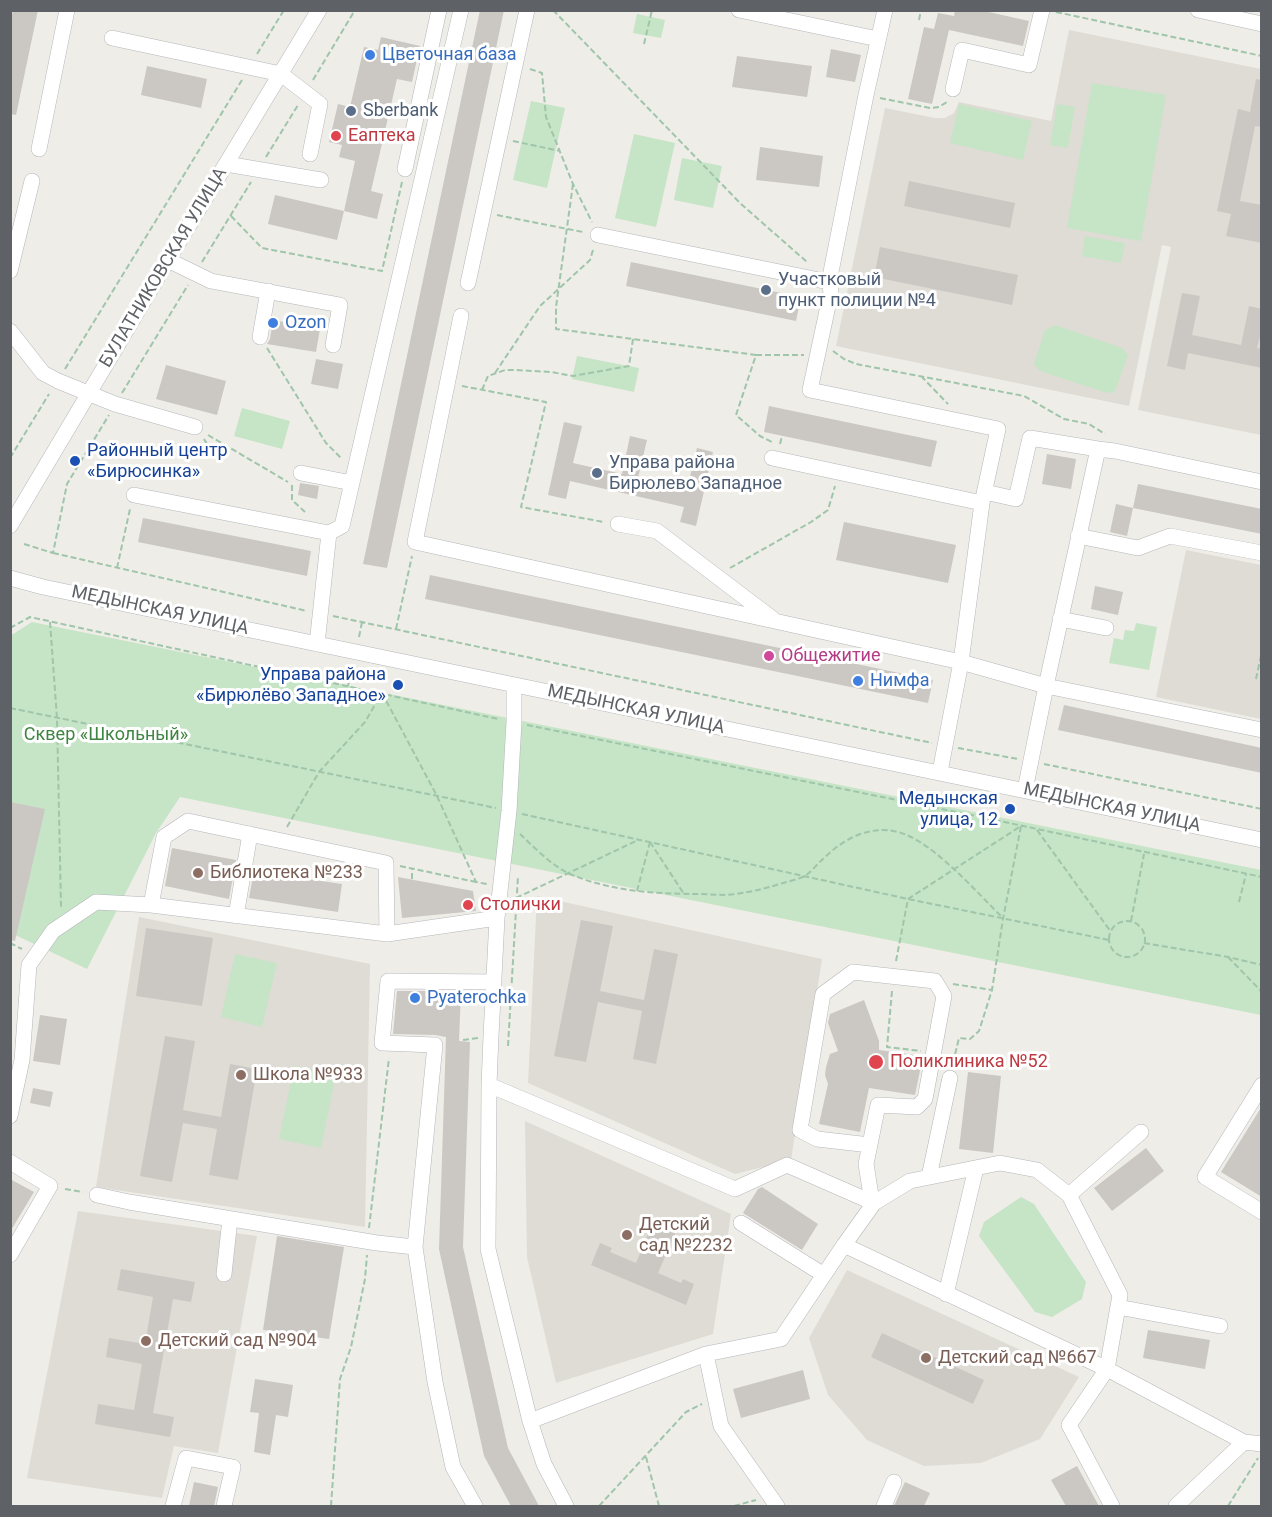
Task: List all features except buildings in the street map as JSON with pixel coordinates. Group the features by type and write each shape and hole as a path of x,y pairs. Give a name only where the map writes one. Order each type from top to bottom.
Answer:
{"street":[{"path":"39,149 67,10"},
{"name":"БУЛАТНИКОВСКАЯ УЛИЦА","path":"10,526 319,10"},
{"path":"405,169 439,10"},
{"path":"134,495 329,533 342,526 461,10"},
{"path":"468,283 528,10"},
{"path":"739,10 878,39"},
{"path":"885,10 829,282 831,292 824,351 810,390 998,429 984,497 961,662 940,772"},
{"path":"953,89 962,50 1029,65 1042,10"},
{"path":"1198,10 1262,24"},
{"path":"112,38 281,74 320,104 310,154"},
{"path":"226,164 321,180"},
{"path":"10,271 32,181"},
{"path":"598,235 829,282"},
{"path":"168,260 211,281 340,304 333,345"},
{"path":"260,337 268,291"},
{"path":"461,316 415,542 961,662 1046,686 1262,730"},
{"path":"10,331 43,373 58,381 116,404 195,427"},
{"path":"772,458 984,497 1016,499 1030,438 1114,451 1262,482"},
{"path":"1025,790 1098,449"},
{"path":"301,473 353,478"},
{"path":"618,524 657,531 777,622"},
{"path":"317,644 329,533"},
{"path":"1078,536 1138,548 1170,536 1262,554"},
{"name":"МЕДЫНСКАЯ УЛИЦА","path":"10,578 43,587 1262,840"},
{"path":"1060,619 1106,628"},
{"path":"514,685 509,811 497,918 489,1085 488,1249 530,1421 544,1464 566,1506"},
{"path":"151,905 164,837 188,821 386,863 387,934"},
{"path":"236,916 250,834"},
{"path":"10,1116 22,1060 29,965 53,931 96,902 151,905 387,934 497,918"},
{"path":"870,1145 817,1139 800,1130 823,994 853,972 935,981 944,996 925,1100 917,1107 878,1105 870,1145 866,1164 873,1203"},
{"path":"475,1506 453,1467 435,1382 415,1248 435,1045 382,1043 388,981 494,982"},
{"path":"10,1020 26,1004"},
{"path":"929,1177 950,1078"},
{"path":"489,1085 735,1189 787,1165 873,1203"},
{"path":"1262,1085 1205,1177 1262,1212"},
{"path":"1069,1195 1141,1132"},
{"path":"10,1162 50,1186 10,1255"},
{"path":"530,1421 706,1354 782,1340 873,1203 910,1181 1000,1163 1037,1170 1069,1195 1120,1295 1107,1369 1069,1425 1112,1506"},
{"path":"946,1294 976,1168"},
{"path":"97,1195 230,1219 415,1248"},
{"path":"224,1274 230,1219"},
{"path":"741,1223 824,1275"},
{"path":"844,1245 1107,1369 1244,1442 1261,1445"},
{"path":"1118,1307 1220,1326"},
{"path":"706,1354 721,1426 774,1501"},
{"path":"1176,1506 1244,1442"},
{"path":"173,1506 186,1458 233,1467 224,1506"},
{"path":"884,1506 894,1482"}],"path":[{"path":"10,458 284,10"},
{"path":"355,10 231,216 262,248 382,271 405,169"},
{"path":"553,10 741,204 812,266"},
{"path":"644,44 652,10"},
{"path":"920,20 921,10"},
{"path":"1049,10 1262,57"},
{"path":"495,373 540,306 590,260 598,235 573,184 546,117 542,73 516,65"},
{"path":"866,95 930,108 946,103 953,89"},
{"path":"500,138 560,151"},
{"path":"573,184 558,289 556,329 756,355 824,351 834,353 856,364 1024,396 1064,419 1089,424 1101,433 1111,436"},
{"path":"484,213 598,235"},
{"path":"260,337 326,443 353,478"},
{"path":"482,390 488,376 495,373 514,370 573,376 629,366 633,339"},
{"path":"756,355 736,415 760,436 779,446 782,436"},
{"path":"921,376 968,423"},
{"path":"448,383 546,402 521,507 618,524"},
{"path":"195,427 292,484 292,500 306,513"},
{"path":"715,575 737,565 828,510 839,472"},
{"path":"117,568 134,495"},
{"path":"53,553 320,614 944,746 1031,761 1262,809"},
{"path":"396,629 409,572"},
{"path":"10,628 30,617 514,722 1262,877"},
{"path":"50,622 57,718 62,925"},
{"path":"1256,679 1262,651"},
{"path":"279,840 319,772 365,722 382,693"},
{"path":"382,693 437,796 476,882"},
{"path":"10,708 509,811 908,899 1109,940"},
{"path":"929,1053 887,1047 893,976 908,899 1021,826"},
{"path":"950,1078 958,1038 970,1039 979,1031 992,990 1021,826"},
{"path":"520,834 547,860 568,873 603,885 637,891 732,894 762,890 804,876 831,850 860,833 877,830 898,832 915,839 929,849 954,870 1003,919"},
{"path":"1037,830 1111,932"},
{"path":"516,898 639,840"},
{"path":"637,891 650,842"},
{"path":"650,842 684,894"},
{"path":"1131,921 1144,852"},
{"path":"386,863 501,888"},
{"path":"412,869 412,879"},
{"path":"1239,902 1246,874"},
{"path":"508,1046 518,877"},
{"path":"1131,921 1138,925 1143,931 1142,950 1128,957 1119,955 1112,949 1109,940 1111,932 1116,925 1123,922 1131,921"},
{"path":"1144,943 1262,965"},
{"path":"1228,957 1262,992"},
{"path":"935,981 992,990"},
{"path":"331,1506 340,1379 351,1347 365,1279 391,1043"},
{"path":"50,1186 97,1195"},
{"path":"599,1506 686,1412 715,1397"},
{"path":"1228,1506 1261,1445"},
{"path":"645,1456 660,1506"},
{"path":"734,1506 774,1501"}],"shaded area":[{"path":"1069,30 1261,69 1261,435 1138,410 1171,247 1162,245 1129,406 836,346 885,108 945,118 954,113 959,102 1051,121"},
{"path":"1186,550 1261,565 1261,719 1156,697"},
{"path":"537,896 822,959 791,1160 735,1174 528,1083"},
{"name":"Школа №933","path":"139,917 370,964 365,1227 96,1187"},
{"name":"Детский сад №2232","path":"525,1121 731,1214 713,1334 556,1383 527,1257"},
{"name":"Детский сад №904","path":"78,1211 257,1236 218,1453 174,1446 162,1498 27,1478"},
{"name":"Детский сад №667","path":"847,1270 1079,1377 1040,1439 981,1463 924,1466 867,1440 828,1395 809,1338"}],"green space":[{"path":"637,14 665,20 661,38 633,33"},
{"path":"1092,83 1166,95 1141,241 1067,228"},
{"path":"531,101 565,108 547,188 513,180"},
{"path":"959,104 1032,121 1023,160 950,143"},
{"path":"1057,104 1075,107 1068,148 1050,145"},
{"path":"634,134 675,143 656,227 615,218"},
{"path":"682,158 722,166 713,208 674,200"},
{"path":"1085,236 1125,243 1121,263 1082,256"},
{"path":"1054,326 1122,348 1128,355 1115,391 1104,392 1038,369 1034,364 1045,330"},
{"path":"577,356 639,368 634,392 572,379"},
{"path":"242,408 290,421 282,449 234,436"},
{"name":"Сквер «Школьный»","path":"32,622 1261,870 1261,1015 180,797 156,833 87,969 11,933 10,636"},
{"path":"1136,623 1157,627 1149,670 1109,663 1114,638 1123,640 1125,630 1134,631"},
{"path":"235,954 277,963 262,1027 221,1017"},
{"path":"294,1066 336,1074 321,1148 279,1139"},
{"path":"1021,1197 1034,1204 1086,1282 1082,1299 1052,1317 1035,1312 979,1236 984,1222"}],"place":[{"name":"Цветочная база","path":"370,55"},
{"name":"Sberbank","path":"351,111"},
{"name":"Еаптека","path":"336,136"},
{"name":"Участковый пункт полиции №4","path":"766,290"},
{"name":"Ozon","path":"273,323"},
{"name":"Районный центр «Бирюсинка»","path":"75,461"},
{"name":"Управа района Бирюлево Западное","path":"597,473"},
{"name":"Общежитие","path":"769,656"},
{"name":"Нимфа","path":"858,681"},
{"name":"Управа района «Бирюлёво Западное»","path":"398,685"},
{"name":"Медынская улица, 12","path":"1010,809"},
{"name":"Библиотека №233","path":"198,873"},
{"name":"Столички","path":"468,905"},
{"name":"Pyaterochka","path":"415,998"},
{"name":"Поликлиника №52","path":"876,1062"},
{"name":"Школа №933","path":"241,1075"},
{"name":"Детский сад №2232","path":"627,1235"},
{"name":"Детский сад №904","path":"146,1341"},
{"name":"Детский сад №667","path":"926,1358"}]}
